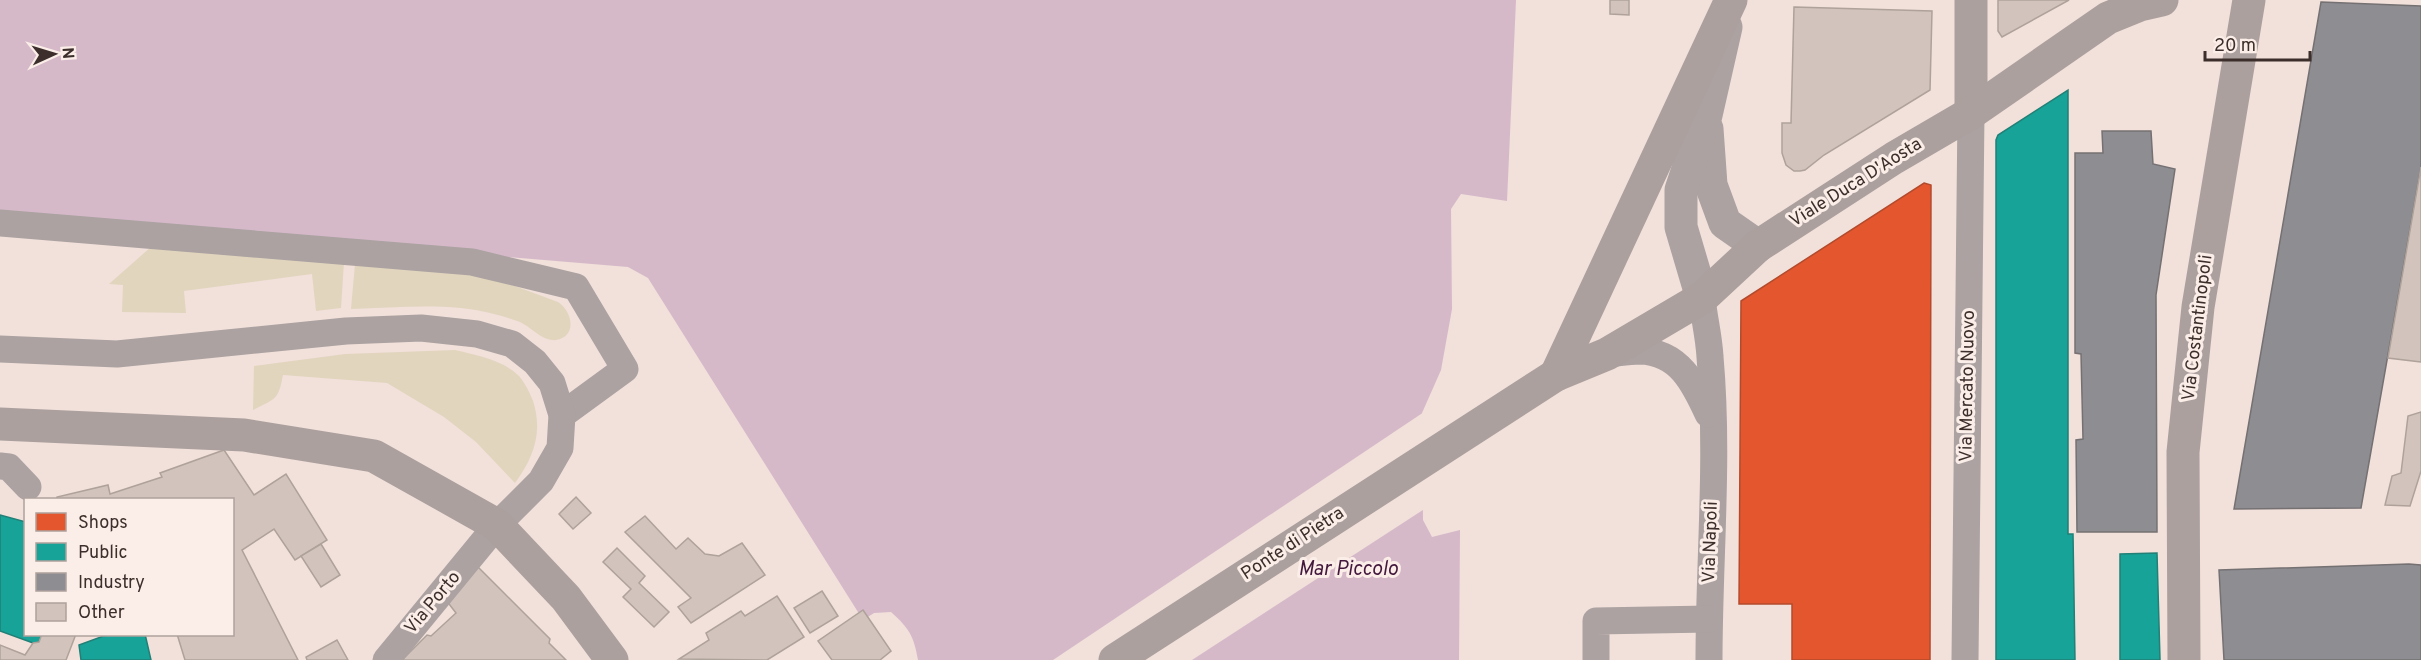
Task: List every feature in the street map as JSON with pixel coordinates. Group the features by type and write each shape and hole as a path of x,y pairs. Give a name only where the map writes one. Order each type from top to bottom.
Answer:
{"main road":[{"path":"1556,375 1731,0"},
{"path":"1971,0 1971,113"},
{"name":"Viale Duca D'Aosta","path":"1556,375 1607,354 1702,298 1758,246 1893,158 1971,113 2108,18 2140,5 2163,0"},
{"name":"Via Costantinopoli","path":"2184,660 2183,452 2198,307 2249,0"},
{"name":"Ponte di Pietra","path":"1115,660 1556,375"},
{"path":"0,424 244,435 374,456 488,536 566,598 612,660"}],"street":[{"path":"1702,298 1681,227 1681,190 1706,115 1731,0"},
{"name":"Via Mercato Nuovo","path":"1965,660 1971,113"},
{"path":"1706,115 1711,184 1725,223 1758,246"},
{"path":"0,224 472,262 576,287 625,369 562,416 552,383 535,362 512,344 477,334 421,328 346,331 117,354 0,349"},
{"name":"Via Napoli","path":"1702,298 1710,357 1712,423 1713,490 1709,660"},
{"path":"1607,354 1641,351 1669,358 1695,384 1712,423"},
{"name":"Via Porto","path":"386,660 488,536 541,481 560,448 562,416"},
{"path":"0,466 9,467 28,487"},
{"path":"1596,660 1596,621 1709,619"}],"shaded area":[{"path":"152,246 344,262 341,308 316,311 312,274 184,291 186,313 122,312 123,285 109,284"},
{"path":"355,264 490,277 558,302 567,311 570,329 563,338 551,340 542,337 520,322 477,310 423,307 351,309"},
{"path":"455,350 489,359 513,370 525,385 533,401 537,423 535,444 527,464 515,483 476,442 444,417 387,383 283,375 275,398 253,410 254,366 345,354"}],"water":[{"name":"Mar Piccolo","path":"0,0 1516,0 1507,201 1461,194 1451,209 1452,309 1441,370 1422,413 1423,520 1432,537 1460,530 1459,660 918,660 910,633 891,612 874,613 863,620 648,278 628,267 0,215"}],"pier":[{"path":"1427,410 1426,508 1192,660 1053,660"}],"building: Shops":[{"path":"1924,183 1931,185 1930,660 1792,660 1792,604 1739,604 1741,301"}],"building: Public":[{"path":"2068,90 2068,534 2073,534 2075,660 1996,660 1996,140 1998,135"},
{"path":"0,515 24,521 24,636 41,636 39,642 33,643 0,631"},
{"path":"2157,553 2160,660 2120,660 2120,554"},
{"path":"104,636 145,636 151,660 81,660 79,645"}],"building: Industry":[{"path":"2321,2 2421,6 2421,167 2361,508 2234,509"},
{"path":"2102,131 2151,131 2153,164 2175,169 2156,295 2157,532 2077,532 2076,440 2083,439 2081,354 2075,353 2075,153 2103,153"},
{"path":"2421,565 2421,660 2224,660 2219,570"}],"building: Other":[{"path":"1610,0 1629,0 1629,15 1610,14"},
{"path":"1998,0 2069,0 2002,37 1998,31"},
{"path":"1794,7 1932,11 1930,90 1800,171 1794,171 1786,165 1782,153 1782,123 1791,123"},
{"path":"2421,167 2421,362 2388,358"},
{"path":"2421,412 2421,471 2410,506 2385,505 2392,476 2401,473 2408,416"},
{"path":"224,450 254,495 286,474 327,540 295,560 274,529 242,550 298,660 185,660 178,636 234,636 234,498 57,498 108,485 110,494 162,477 160,473"},
{"path":"576,497 591,513 573,529 559,514"},
{"path":"645,516 676,549 688,538 705,554 719,556 742,543 765,575 691,623 678,607 691,598 625,532"},
{"path":"321,544 340,575 321,587 301,556"},
{"path":"617,548 645,576 639,583 669,612 654,627 623,597 631,589 603,562"},
{"path":"478,567 550,639 549,643 566,660 402,660 427,635 431,636 456,613 446,600"},
{"path":"822,591 838,616 810,633 794,608"},
{"path":"777,596 804,637 767,660 679,659 709,640 706,633 741,611 745,616"},
{"path":"863,610 891,651 880,660 832,660 818,641"},
{"path":"41,636 75,636 66,660 0,660 0,645 25,655 33,643 39,642"},
{"path":"337,640 348,660 307,660 306,657"}]}
